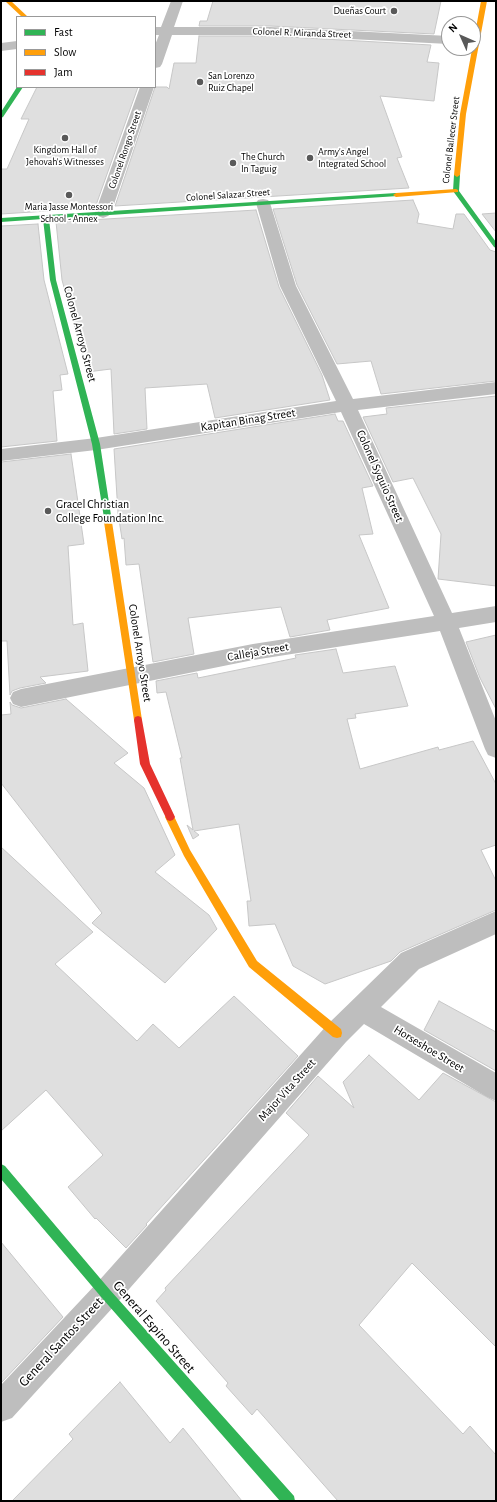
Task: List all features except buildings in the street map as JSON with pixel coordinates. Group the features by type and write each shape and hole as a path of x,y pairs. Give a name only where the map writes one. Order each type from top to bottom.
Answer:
{"street":[{"path":"8,1 24,16"},
{"path":"156,58 161,31 176,1"},
{"name":"Colonel Ballecer Street","path":"481,16 484,1"},
{"name":"Colonel R. Miranda Street","path":"161,31 270,31 441,40"},
{"path":"1,47 16,45"},
{"name":"Colonel Ballecer Street","path":"473,56 463,114 456,191 491,233 496,246"},
{"path":"1,116 19,88"},
{"name":"Colonel Rongo Street","path":"102,214 147,88"},
{"name":"Colonel Salazar Street","path":"1,220 456,191"},
{"name":"Colonel Syquio Street","path":"263,203 288,286 347,405 446,622 496,749"},
{"name":"Colonel Arroyo Street","path":"46,217 53,280 96,444 145,764 187,853 253,964 337,1033"},
{"name":"Kapitan Binag Street","path":"1,454 96,444 347,405 496,388"},
{"name":"Calleja Street","path":"21,698 253,652 496,614"},
{"name":"Major Vita Street","path":"106,1294 337,1033 410,961 496,922"},
{"name":"Horseshoe Street","path":"362,1009 496,1088"},
{"name":"General Espino Street","path":"1,1170 106,1294 289,1501"},
{"name":"General Santos Street","path":"1,1407 106,1294"}],"traffic: fast":[{"path":"1,116 19,88"},
{"path":"457,175 456,191 496,246"},
{"path":"1,220 396,195"},
{"path":"46,217 53,280 96,444 108,522"},
{"path":"1,1170 106,1294 289,1501"}],"traffic: slow":[{"path":"8,1 24,16"},
{"path":"457,175 463,114 484,1"},
{"path":"396,195 456,191"},
{"path":"108,522 138,720"},
{"path":"170,817 187,853 253,964 337,1033"}],"traffic: jam":[{"path":"138,720 145,764 170,817"}],"place":[{"name":"Dueñas Court","path":"394,11"},
{"name":"San Lorenzo Ruiz Chapel","path":"200,82"},
{"name":"Kingdom Hall of Jehovah's Witnesses","path":"65,138"},
{"name":"Army's Angel Integrated School","path":"310,158"},
{"name":"The Church In Taguig","path":"233,163"},
{"name":"Maria Jasse Montessori School - Annex","path":"69,195"},
{"name":"Gracel Christian College Foundation Inc.","path":"48,511"}]}
